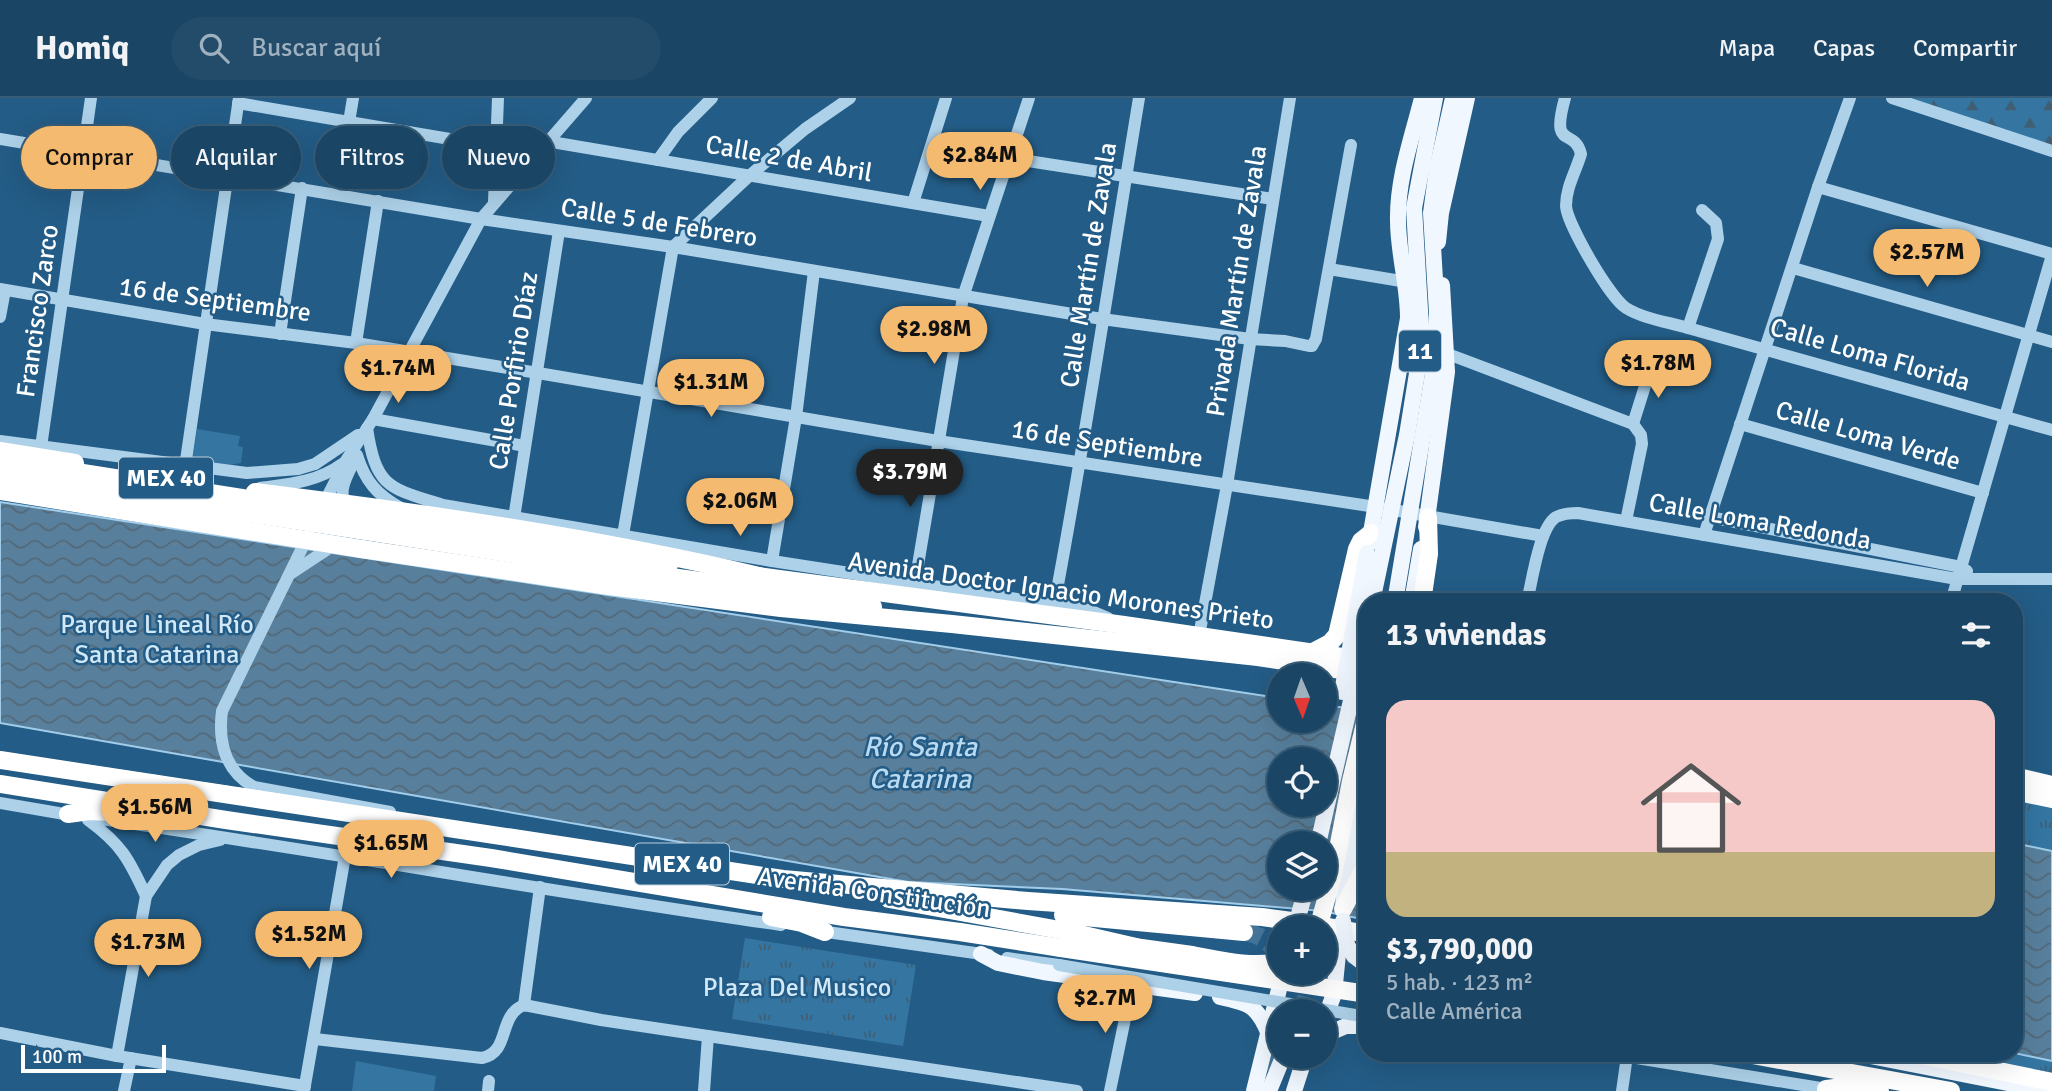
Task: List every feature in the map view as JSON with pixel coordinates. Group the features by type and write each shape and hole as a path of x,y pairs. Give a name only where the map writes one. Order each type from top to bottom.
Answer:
{"highway":[{"name":"MEX 40","path":"0,451 244,490 407,512 673,556 759,576"},
{"name":"Avenida Doctor Ignacio Morones Prieto","path":"0,460 669,565 1124,625 1358,660"},
{"name":"MEX 40","path":"0,475 612,569 840,600 952,624"},
{"name":"Avenida Doctor Ignacio Morones Prieto","path":"0,491 608,586 800,610 1258,657 1358,673"},
{"path":"264,515 316,500"},
{"path":"1423,593 1429,554 1428,517"},
{"path":"1313,652 1330,643 1337,635 1357,549 1361,541 1371,533"},
{"path":"1170,648 1358,679"},
{"path":"1322,915 1333,875 1358,752"},
{"name":"Avenida Constitución","path":"0,760 783,879 1028,901 1262,917 1358,932"},
{"path":"2023,778 2052,785"},
{"name":"Avenida Constitución","path":"0,784 228,829 491,858 844,917 960,932 1060,957 1358,993"},
{"path":"2023,793 2052,799"},
{"path":"77,816 102,811 188,819 228,829"},
{"path":"491,858 556,878 803,923 824,932"},
{"path":"783,879 1070,932 1136,947"},
{"path":"1343,915 1358,882"},
{"path":"1028,901 1045,912 1064,915 1244,932"},
{"path":"960,932 1013,930 1267,965"},
{"path":"1792,1062 1951,1091"},
{"path":"1955,1062 2052,1082"},
{"path":"1831,1090 1843,1087 1880,1091"}],"main road":[{"path":"1360,593 1405,342 1408,318 1406,282 1399,245 1399,203 1404,169 1422,98"},
{"name":"11","path":"1374,593 1407,435 1419,361 1421,327 1414,208 1435,98"},
{"name":"11","path":"1396,593 1433,374 1437,313 1431,213 1452,98"},
{"path":"1414,593 1428,517 1448,354 1438,253 1441,213 1467,98"},
{"path":"1399,203 1422,195 1430,199 1441,213"},
{"path":"1382,466 1387,483 1402,492 1416,492 1432,484"},
{"path":"1371,533 1396,537 1421,552"},
{"path":"1342,738 1342,692 1358,603"},
{"path":"1321,831 1358,668"},
{"path":"1332,999 1343,944 1345,880 1358,811"},
{"path":"1355,825 1358,819"},
{"path":"1343,944 1358,959"},
{"path":"981,954 998,963 1244,1003 1257,1010 1267,1030"},
{"path":"1337,1030 1346,1026 1358,1026"},
{"path":"1254,1091 1267,1036"},
{"path":"1901,1062 2049,1091"},
{"path":"1269,1091 1278,1069"},
{"path":"1294,1091 1301,1069"}],"street":[{"name":"Francisco Zarco","path":"87,126 91,98"},
{"path":"349,122 353,98"},
{"path":"498,98 498,126"},
{"path":"555,133 586,98"},
{"path":"658,160 678,132 712,98"},
{"path":"623,535 673,247 748,176 805,129 850,98"},
{"path":"913,203 946,98"},
{"path":"915,583 962,297 1029,98"},
{"name":"Calle Martín de Zavala","path":"1054,606 1081,464 1139,98"},
{"name":"Privada Martín de Zavala","path":"1199,636 1227,485 1290,98"},
{"name":"Calle Loma Florida","path":"1565,98 1559,130 1565,138 1578,146 1581,154 1566,208 1570,221 1617,300 1637,313 2052,430"},
{"path":"1704,535 1818,187 1850,98"},
{"path":"1892,98 2052,151"},
{"path":"235,126 239,100 442,138"},
{"name":"Calle 5 de Febrero","path":"0,139 21,142"},
{"name":"Calle 2 de Abril","path":"555,141 989,216"},
{"path":"1351,145 1329,269 1406,282"},
{"path":"1009,158 1273,199"},
{"path":"1818,187 2052,254 1953,593"},
{"name":"Calle 5 de Febrero","path":"302,188 1102,319 1312,346 1316,339 1329,269"},
{"path":"279,334 302,188"},
{"name":"Francisco Zarco","path":"41,447 78,189"},
{"path":"184,467 226,189"},
{"path":"494,202 495,189"},
{"path":"424,824 369,807 254,787 237,775 223,752 220,733 222,711 314,523 316,500 353,453 481,219 506,189"},
{"path":"356,343 378,201"},
{"path":"1688,328 1718,239 1716,223 1702,210"},
{"name":"Calle Porfirio Díaz","path":"514,518 559,231"},
{"path":"1793,268 2052,342"},
{"path":"772,561 796,416 814,271"},
{"path":"0,317 2,290"},
{"name":"16 de Septiembre","path":"2,290 205,324 356,343 938,441 1376,507 1543,536"},
{"path":"1448,354 1633,424 1642,435 1643,444 1626,521"},
{"path":"1633,424 1651,367"},
{"path":"370,423 374,465 384,481 392,487 443,505 772,561 1089,610 1124,625"},
{"path":"0,440 184,467 247,473 298,469 315,464 332,454 370,423 525,446"},
{"name":"Calle Loma Verde","path":"1741,424 1983,493"},
{"path":"244,490 314,480 327,474 353,453"},
{"path":"353,453 343,485 344,503 361,523 380,533"},
{"path":"353,453 375,491 407,512"},
{"name":"Calle Loma Redonda","path":"1543,536 1555,518 1578,513 1704,535 1959,573"},
{"name":"Calle Loma Redonda","path":"1710,517 1979,579 2052,579"},
{"path":"288,575 349,537 380,533"},
{"path":"1529,593 1543,536"},
{"path":"0,803 77,816 112,838 123,851 146,896"},
{"path":"117,1056 146,896 159,875 179,855 228,829 345,856 623,903 981,954 1060,957 1358,1015"},
{"path":"0,1033 305,1089 345,856"},
{"path":"524,1005 540,887"},
{"path":"1110,1091 1132,985"},
{"path":"315,1039 482,1058 497,1051 508,1018 516,1008 524,1005 601,1020 1077,1091"},
{"path":"704,1091 708,1036"},
{"path":"124,1091 131,1058"},
{"path":"1622,1091 1626,1062"},
{"path":"1663,1062 1831,1090"}],"green space":[{"path":"1892,98 2052,98 2052,151"},
{"path":"197,429 240,436 238,446 243,447 241,463 223,466 192,462"},
{"path":"2023,800 2052,806 2052,1079 1962,1062 2023,1062"},
{"name":"Plaza Del Musico","path":"745,938 916,965 903,1046 732,1019"},
{"path":"356,1061 436,1076 434,1091 352,1091"}],"water":[{"name":"Río Santa Catarina","path":"0,502 1267,696 1267,733 1337,733 1337,707 1358,710 1358,918 1322,911 1062,889 908,882 0,723"},
{"path":"2023,845 2052,851 2052,1061 2023,1055"}],"tunnel":[{"path":"1244,932 1267,941"},
{"path":"1337,957 1358,955"},
{"path":"1305,999 1310,985"}],"railway":[{"path":"0,753 764,873 992,897 1272,915 1358,926"},
{"path":"1942,1062 2052,1084"}],"park label":[{"name":"Parque Lineal Río Santa Catarina","path":"157,640"}]}
